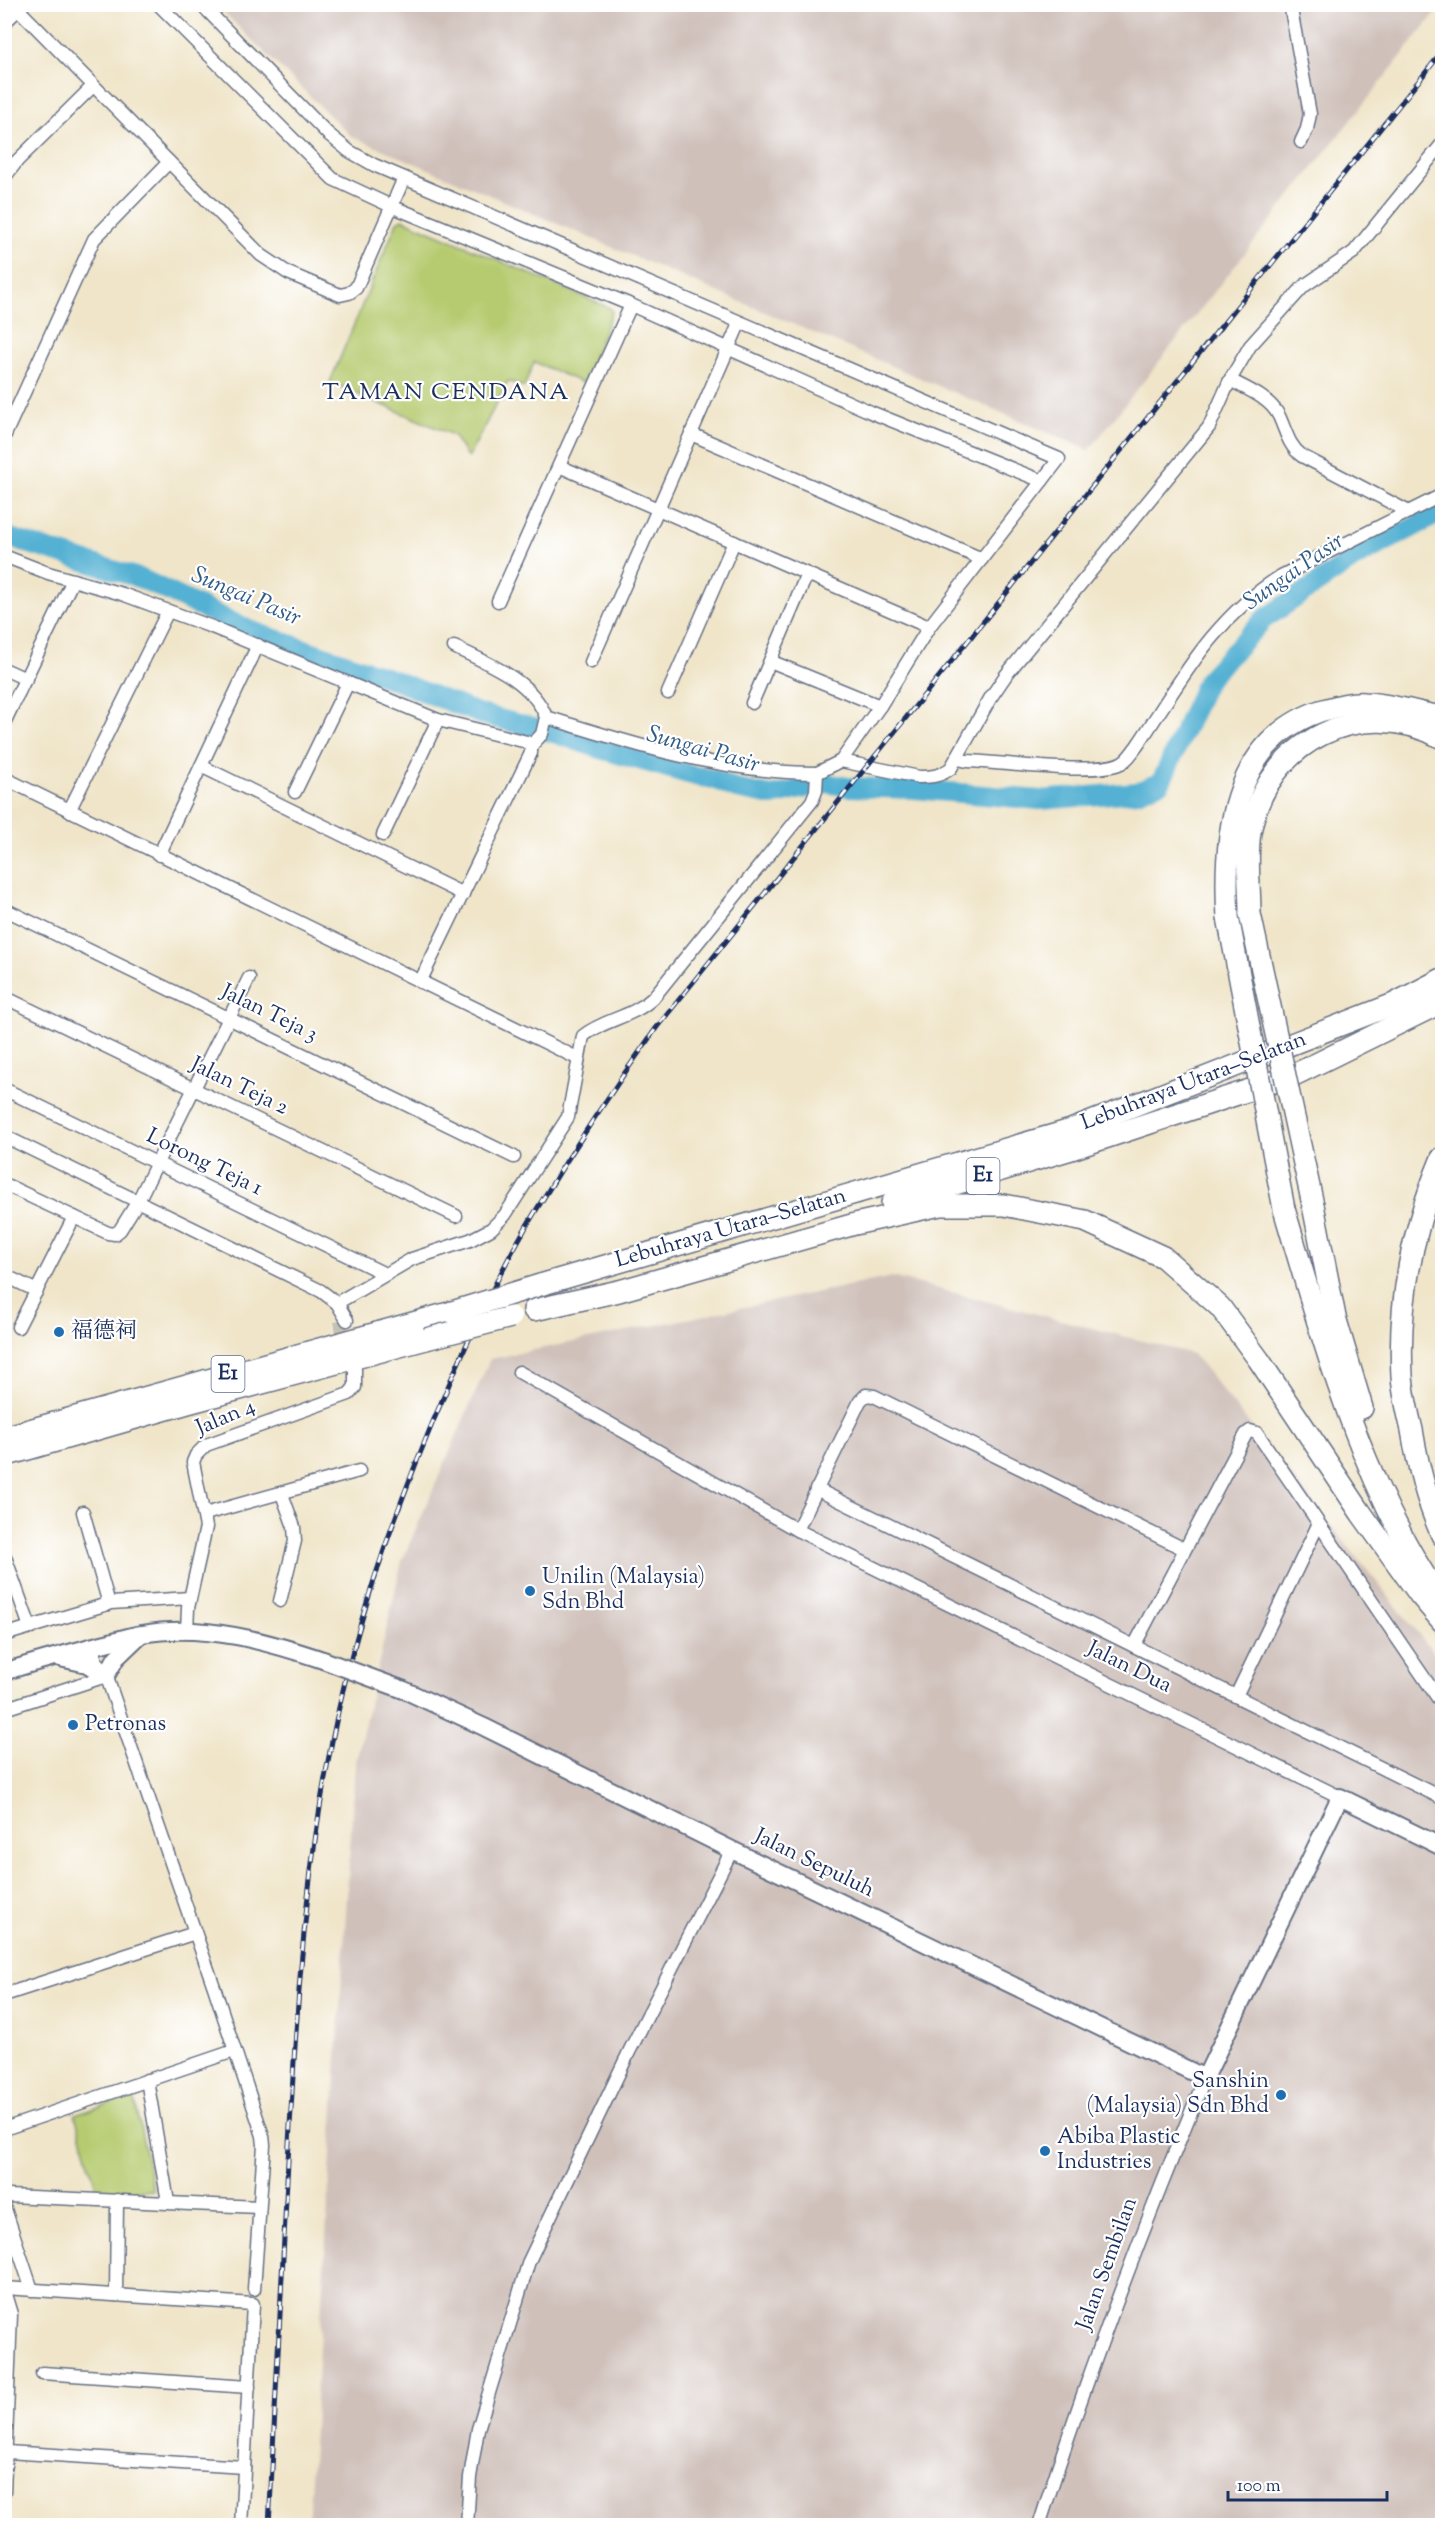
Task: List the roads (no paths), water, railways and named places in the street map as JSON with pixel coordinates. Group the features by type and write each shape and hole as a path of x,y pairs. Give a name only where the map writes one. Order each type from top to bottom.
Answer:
{"highway":[{"path":"1443,717 1365,703 1336,706 1306,716 1270,742 1244,782 1234,808 1226,861 1228,917 1284,1209 1321,1333 1373,1475 1404,1542 1443,1602"},
{"path":"1443,738 1402,722 1366,721 1338,726 1320,735 1287,761 1261,799 1250,833 1250,914 1335,1317 1374,1446 1393,1495 1416,1540 1443,1581"},
{"path":"1394,1004 1443,963"},
{"name":"Lebuhraya Utara–Selatan","path":"4,1437 452,1312 1071,1130 1394,1004 1443,979"},
{"name":"Lebuhraya Utara–Selatan","path":"4,1456 188,1403 511,1317 1068,1150 1292,1076 1443,1002"},
{"path":"1443,1158 1417,1228 1408,1272 1404,1298 1402,1377 1419,1471 1443,1535"},
{"path":"534,1310 619,1291 855,1224 940,1205 1004,1205 1085,1221 1163,1257 1220,1307 1259,1360 1361,1513 1420,1595 1443,1622"}],"main road":[{"name":"Jalan Sepuluh","path":"4,1672 50,1657 142,1634 187,1631 218,1633 285,1647 404,1690 484,1727 732,1850 1205,2078"},
{"path":"50,1657 75,1659 105,1673 116,1658 142,1634"},
{"name":"Jalan Dua","path":"1340,1797 1443,1847"},
{"name":"Jalan Sembilan","path":"1205,2078 1340,1797"}],"street":[{"path":"158,4 320,168 340,183 631,305 873,412 1042,481"},
{"path":"4,1136 321,1291 341,1314 385,1274 412,1259 470,1240 490,1229 505,1215 568,1117 583,1036 589,1031 631,1014 653,998 812,801 817,782 841,761 880,706 929,627 1059,459 740,324 404,178 349,151 327,133 201,4"},
{"path":"1290,4 1310,114 1301,142"},
{"path":"4,23 21,7 93,86 273,265 340,295 356,288 404,178"},
{"path":"4,178 17,161 93,86"},
{"path":"841,761 919,777 943,774 951,768 997,687 1209,427 1230,380 1250,346 1299,290 1353,252 1441,149"},
{"path":"4,437 94,239 169,162"},
{"path":"498,601 631,305"},
{"path":"591,662 740,324"},
{"path":"1230,380 1270,405 1278,416 1290,444 1302,456 1409,512"},
{"path":"691,434 982,559"},
{"path":"559,466 929,627"},
{"path":"958,759 1081,768 1122,763 1137,746 1215,631 1237,608 1281,576 1443,495"},
{"path":"668,693 734,542"},
{"path":"4,556 122,594 258,645 438,720 526,742 531,746"},
{"path":"752,703 807,574"},
{"path":"4,723 73,580"},
{"path":"69,811 168,611"},
{"path":"159,855 258,645"},
{"path":"420,982 531,753 531,746 544,725 535,696 490,665 454,647"},
{"path":"770,661 880,706"},
{"path":"4,669 26,679"},
{"path":"296,792 348,683"},
{"path":"383,835 438,720"},
{"path":"544,725 705,761 817,782"},
{"path":"201,766 463,894"},
{"path":"4,778 578,1058"},
{"name":"Jalan Teja 3","path":"4,909 514,1158"},
{"path":"4,1184 108,1233 116,1233 120,1230 138,1201 249,978"},
{"name":"Jalan Teja 2","path":"4,997 456,1216"},
{"name":"Lorong Teja 1","path":"4,1089 385,1274"},
{"path":"18,1327 74,1218"},
{"path":"4,1275 37,1291"},
{"name":"Jalan Dua","path":"519,1372 797,1530 1340,1797"},
{"name":"Jalan 4","path":"187,1631 190,1598 204,1540 205,1514 193,1462 200,1449 344,1396 354,1390 352,1373"},
{"path":"797,1530 860,1401 866,1395 874,1396 1184,1549"},
{"path":"1134,1646 1246,1434 1250,1431 1257,1432 1318,1525 1443,1704"},
{"path":"205,1514 359,1471"},
{"path":"816,1489 1443,1798"},
{"path":"280,1600 295,1541 294,1527 282,1494"},
{"path":"83,1512 108,1604"},
{"path":"1236,1696 1318,1525"},
{"path":"4,1554 30,1627"},
{"path":"4,1635 108,1604 190,1598"},
{"path":"97,1646 105,1660 105,1673 195,1933 264,2145 254,2289"},
{"path":"4,1710 105,1673"},
{"path":"467,2526 470,2476 478,2429 529,2261 620,2070 732,1850"},
{"path":"4,1995 195,1933"},
{"path":"4,2129 234,2050"},
{"name":"Jalan Sembilan","path":"1039,2526 1101,2347 1166,2172 1205,2078"},
{"path":"147,2080 168,2202"},
{"path":"4,2199 8,2196 259,2207"},
{"path":"116,2295 117,2200"},
{"path":"4,2206 32,2290"},
{"path":"4,2492 11,2314 4,2289 252,2304 241,2526"},
{"path":"42,2373 249,2387"},
{"path":"7,2452 244,2467"}],"waterway":[{"name":"Sungai Pasir","path":"4,536 142,579 249,630 394,680 480,714 554,733 695,776 714,779 736,789 772,796 826,783 848,787 914,789 1040,800 1137,792 1161,782 1207,680 1263,620 1355,558 1442,512"}],"tunnel":[{"path":"340,1321 345,1348"}],"railway":[{"path":"269,2526 298,2001 308,1895 323,1789 343,1690 367,1600 414,1468 479,1317 511,1253 549,1188 657,1027 1442,52"}],"place":[{"name":"福德祠","path":"59,1332"},
{"name":"Unilin (Malaysia) Sdn Bhd","path":"530,1591"},
{"name":"Petronas","path":"73,1725"},
{"name":"Sanshin (Malaysia) Sdn Bhd","path":"1281,2095"},
{"name":"Abiba Plastic Industries","path":"1045,2151"}],"district":[{"name":"TAMAN CENDANA","path":"446,393"}]}
